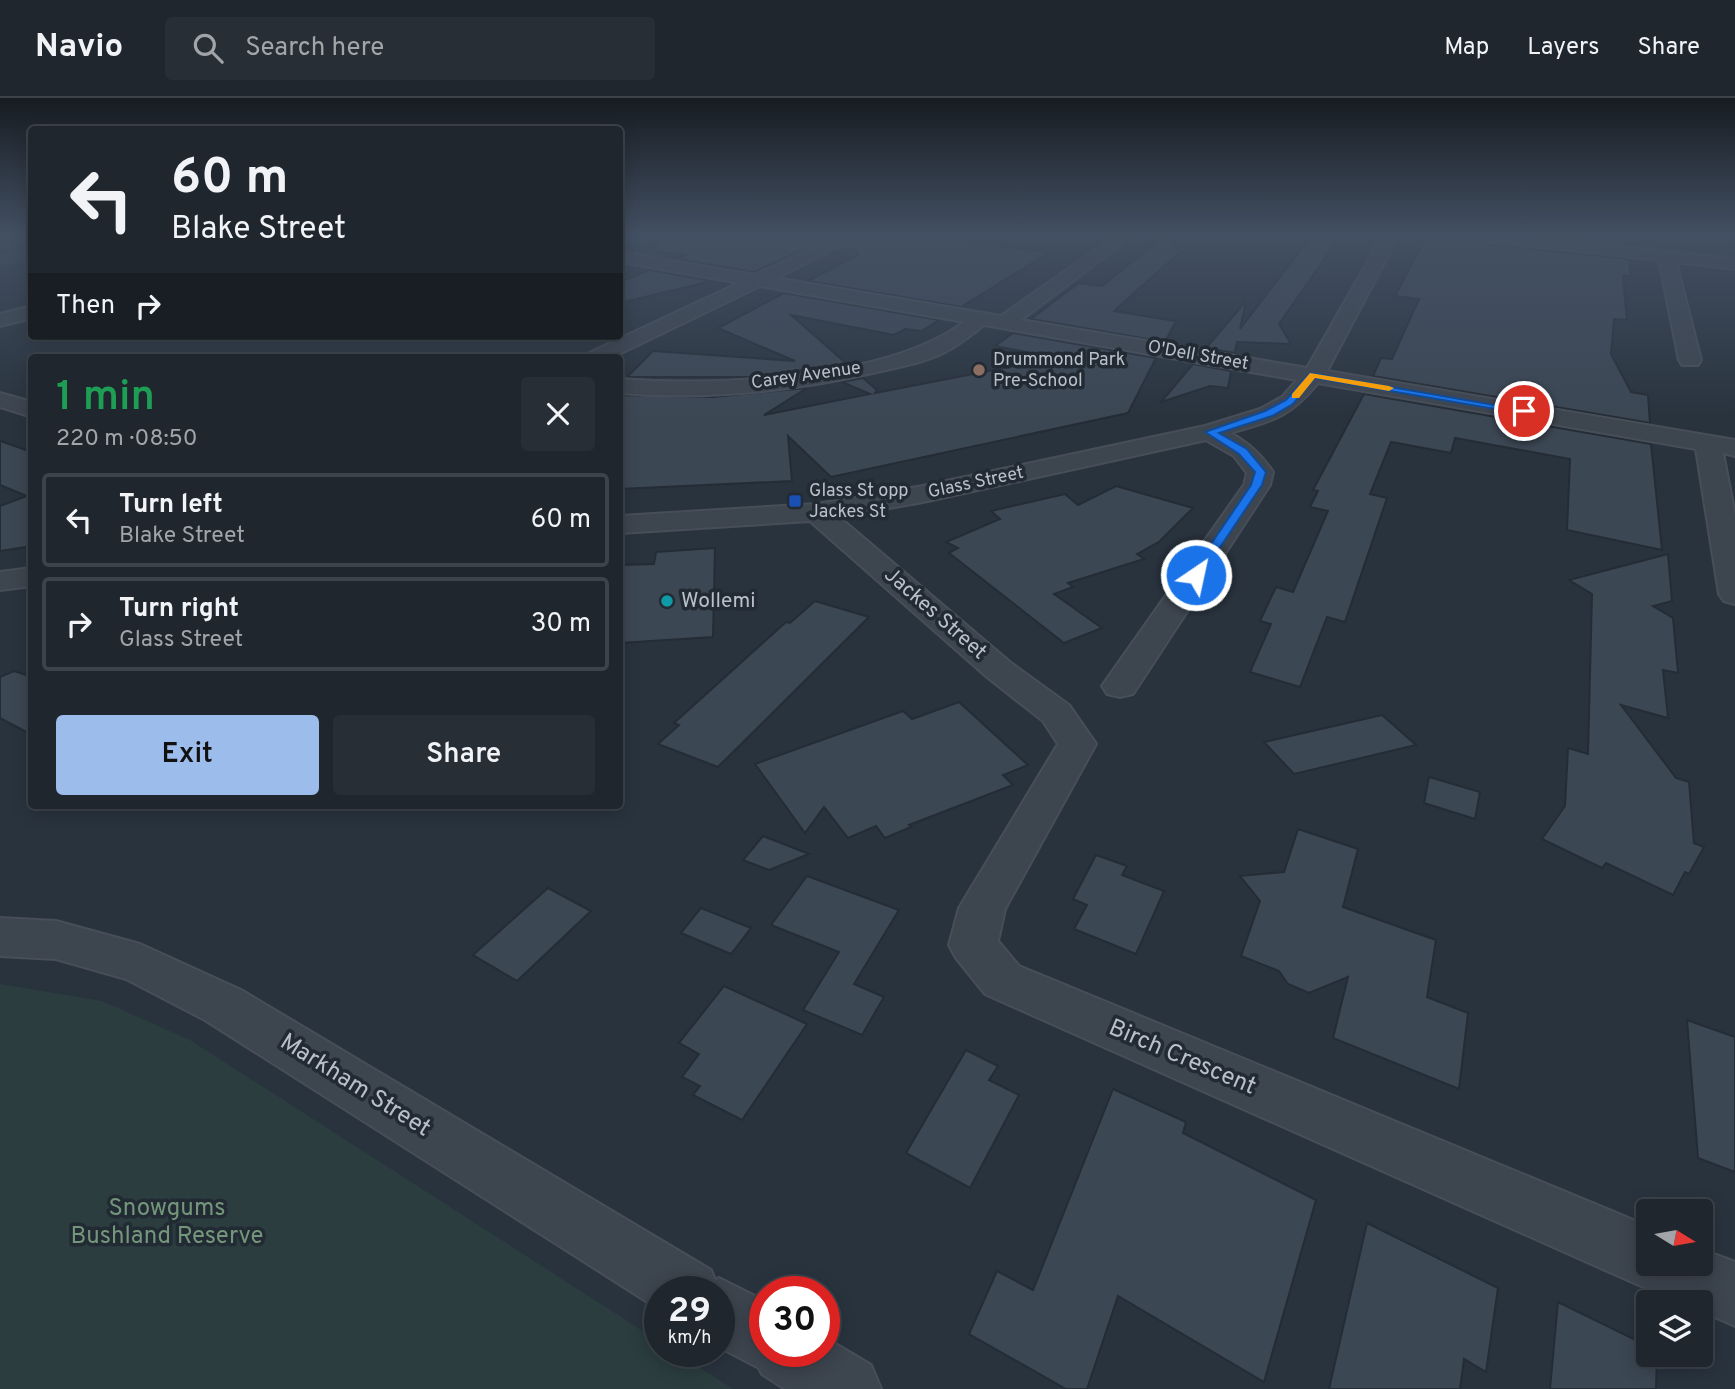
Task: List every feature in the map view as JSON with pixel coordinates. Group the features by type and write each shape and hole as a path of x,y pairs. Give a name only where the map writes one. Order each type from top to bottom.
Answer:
{"street":[{"path":"602,354 727,295"},
{"name":"O'Dell Street","path":"843,295 1722,445"},
{"path":"1004,323 1042,295"},
{"name":"Glass Street","path":"623,524 817,512 923,494 1210,432 1268,414 1290,402 1313,375 1357,295"},
{"path":"1675,295 1690,360"},
{"path":"0,320 28,313"},
{"name":"Carey Avenue","path":"623,386 696,388 793,381 854,371 909,359 945,344 980,318"},
{"path":"0,400 28,409"},
{"path":"1120,686 1257,485 1260,472 1243,451 1210,432"},
{"path":"1722,445 1735,594"},
{"name":"Jackes Street","path":"817,512 999,670 1056,713"},
{"path":"0,581 28,578"},
{"name":"Birch Crescent","path":"1056,713 1077,744 982,908 973,945 1002,980 1636,1252"},
{"name":"Markham Street","path":"0,937 56,940 140,964 223,1005 663,1276"},
{"path":"1692,1276 1735,1294"},
{"path":"811,1367 847,1389"}],"green space":[{"name":"Snowgums Bushland Reserve","path":"0,984 102,1001 190,1040 644,1332 644,1367 699,1367 733,1389 0,1389"}],"building":[{"path":"623,295 652,295 623,302"},
{"path":"780,295 797,295 939,320 922,331 905,329 894,335 791,315 847,364 750,377 627,377 653,351 795,361 718,328"},
{"path":"892,295 980,295 961,307"},
{"path":"1063,295 1132,295 1114,311 1176,321 1165,342 1031,319"},
{"path":"1266,295 1299,295 1279,324 1291,344 1237,342 1235,353 1206,348 1246,301 1240,329"},
{"path":"1625,295 1627,320 1614,319 1611,354 1631,392 1648,395 1650,423 1373,376 1381,358 1392,359 1419,299 1395,296"},
{"path":"1013,333 1156,358 1128,413 831,477 788,436 792,481 623,489 623,395 713,397 807,388 764,415 870,394 842,382 863,378 877,390 875,393 1056,358 995,346"},
{"path":"1193,364 1231,371 1228,388 1210,386 1161,402"},
{"path":"1364,394 1651,444 1662,550 1567,530 1570,459 1455,438 1451,453 1391,442 1370,494 1387,498 1345,622 1327,617 1300,687 1250,672 1271,624 1260,621 1276,587 1293,592 1328,511 1310,507 1318,491 1313,490"},
{"path":"0,441 28,451 26,547 0,551 0,506 27,496 0,485"},
{"path":"1116,486 1193,508 1159,542 1137,554 1144,559 1068,583 1073,587 1054,594 1102,628 1064,643 949,553 958,548 946,542 1000,519 991,511 1065,494 1078,505"},
{"name":"Wollemi","path":"715,548 713,637 623,643 623,565 654,564 656,552"},
{"path":"1668,554 1672,601 1653,606 1673,618 1678,673 1663,670 1668,718 1621,705 1676,778 1689,782 1694,843 1704,847 1689,874 1685,872 1673,895 1606,863 1602,868 1542,839 1565,806 1568,748 1588,754 1592,594 1569,580"},
{"path":"815,601 869,617 718,767 658,744 679,725 674,723 786,622 790,623"},
{"path":"14,671 28,676 28,733 0,718 0,677"},
{"path":"959,702 1028,765 1003,775 1013,785 909,825 911,827 885,838 876,826 848,838 824,807 805,833 755,764 903,711 912,719"},
{"path":"1382,715 1416,745 1294,774 1264,742"},
{"path":"1429,777 1480,792 1475,819 1424,803"},
{"path":"1298,829 1358,849 1343,907 1436,940 1427,997 1468,1013 1459,1089 1333,1038 1348,977 1309,993 1288,984 1279,971 1241,956 1260,901 1240,876 1284,872"},
{"path":"763,836 809,854 769,870 743,860"},
{"path":"1096,855 1127,866 1122,875 1164,891 1136,954 1074,929 1087,905 1073,899"},
{"path":"807,876 899,910 854,984 884,997 862,1035 803,1010 839,952 771,925"},
{"path":"548,888 591,911 517,981 473,955"},
{"path":"701,908 751,928 731,954 681,933"},
{"path":"724,986 807,1024 742,1120 693,1095 700,1086 682,1077 699,1054 679,1043"},
{"path":"1687,1020 1735,1037 1735,1172 1698,1158"},
{"path":"966,1050 998,1066 989,1080 1019,1095 970,1188 906,1153"},
{"path":"1113,1089 1186,1122 1183,1133 1316,1200 1264,1382 1118,1296 1087,1389 1066,1389 969,1334 997,1271 1033,1290"},
{"path":"1367,1223 1498,1288 1486,1372 1464,1359 1460,1389 1329,1389"},
{"path":"1558,1302 1636,1340 1636,1367 1657,1367 1656,1389 1550,1389"}],"slow traffic":[{"path":"1296,396 1313,375 1389,388"}],"place":[{"name":"Drummond Park Pre-School","path":"979,370"},
{"name":"Glass St opp Jackes St","path":"795,501"},
{"name":"Wollemi","path":"667,601"}],"route":[{"path":"1196,575 1257,485 1260,472 1243,451 1210,432 1268,414 1290,402 1313,375 1524,411"}]}
